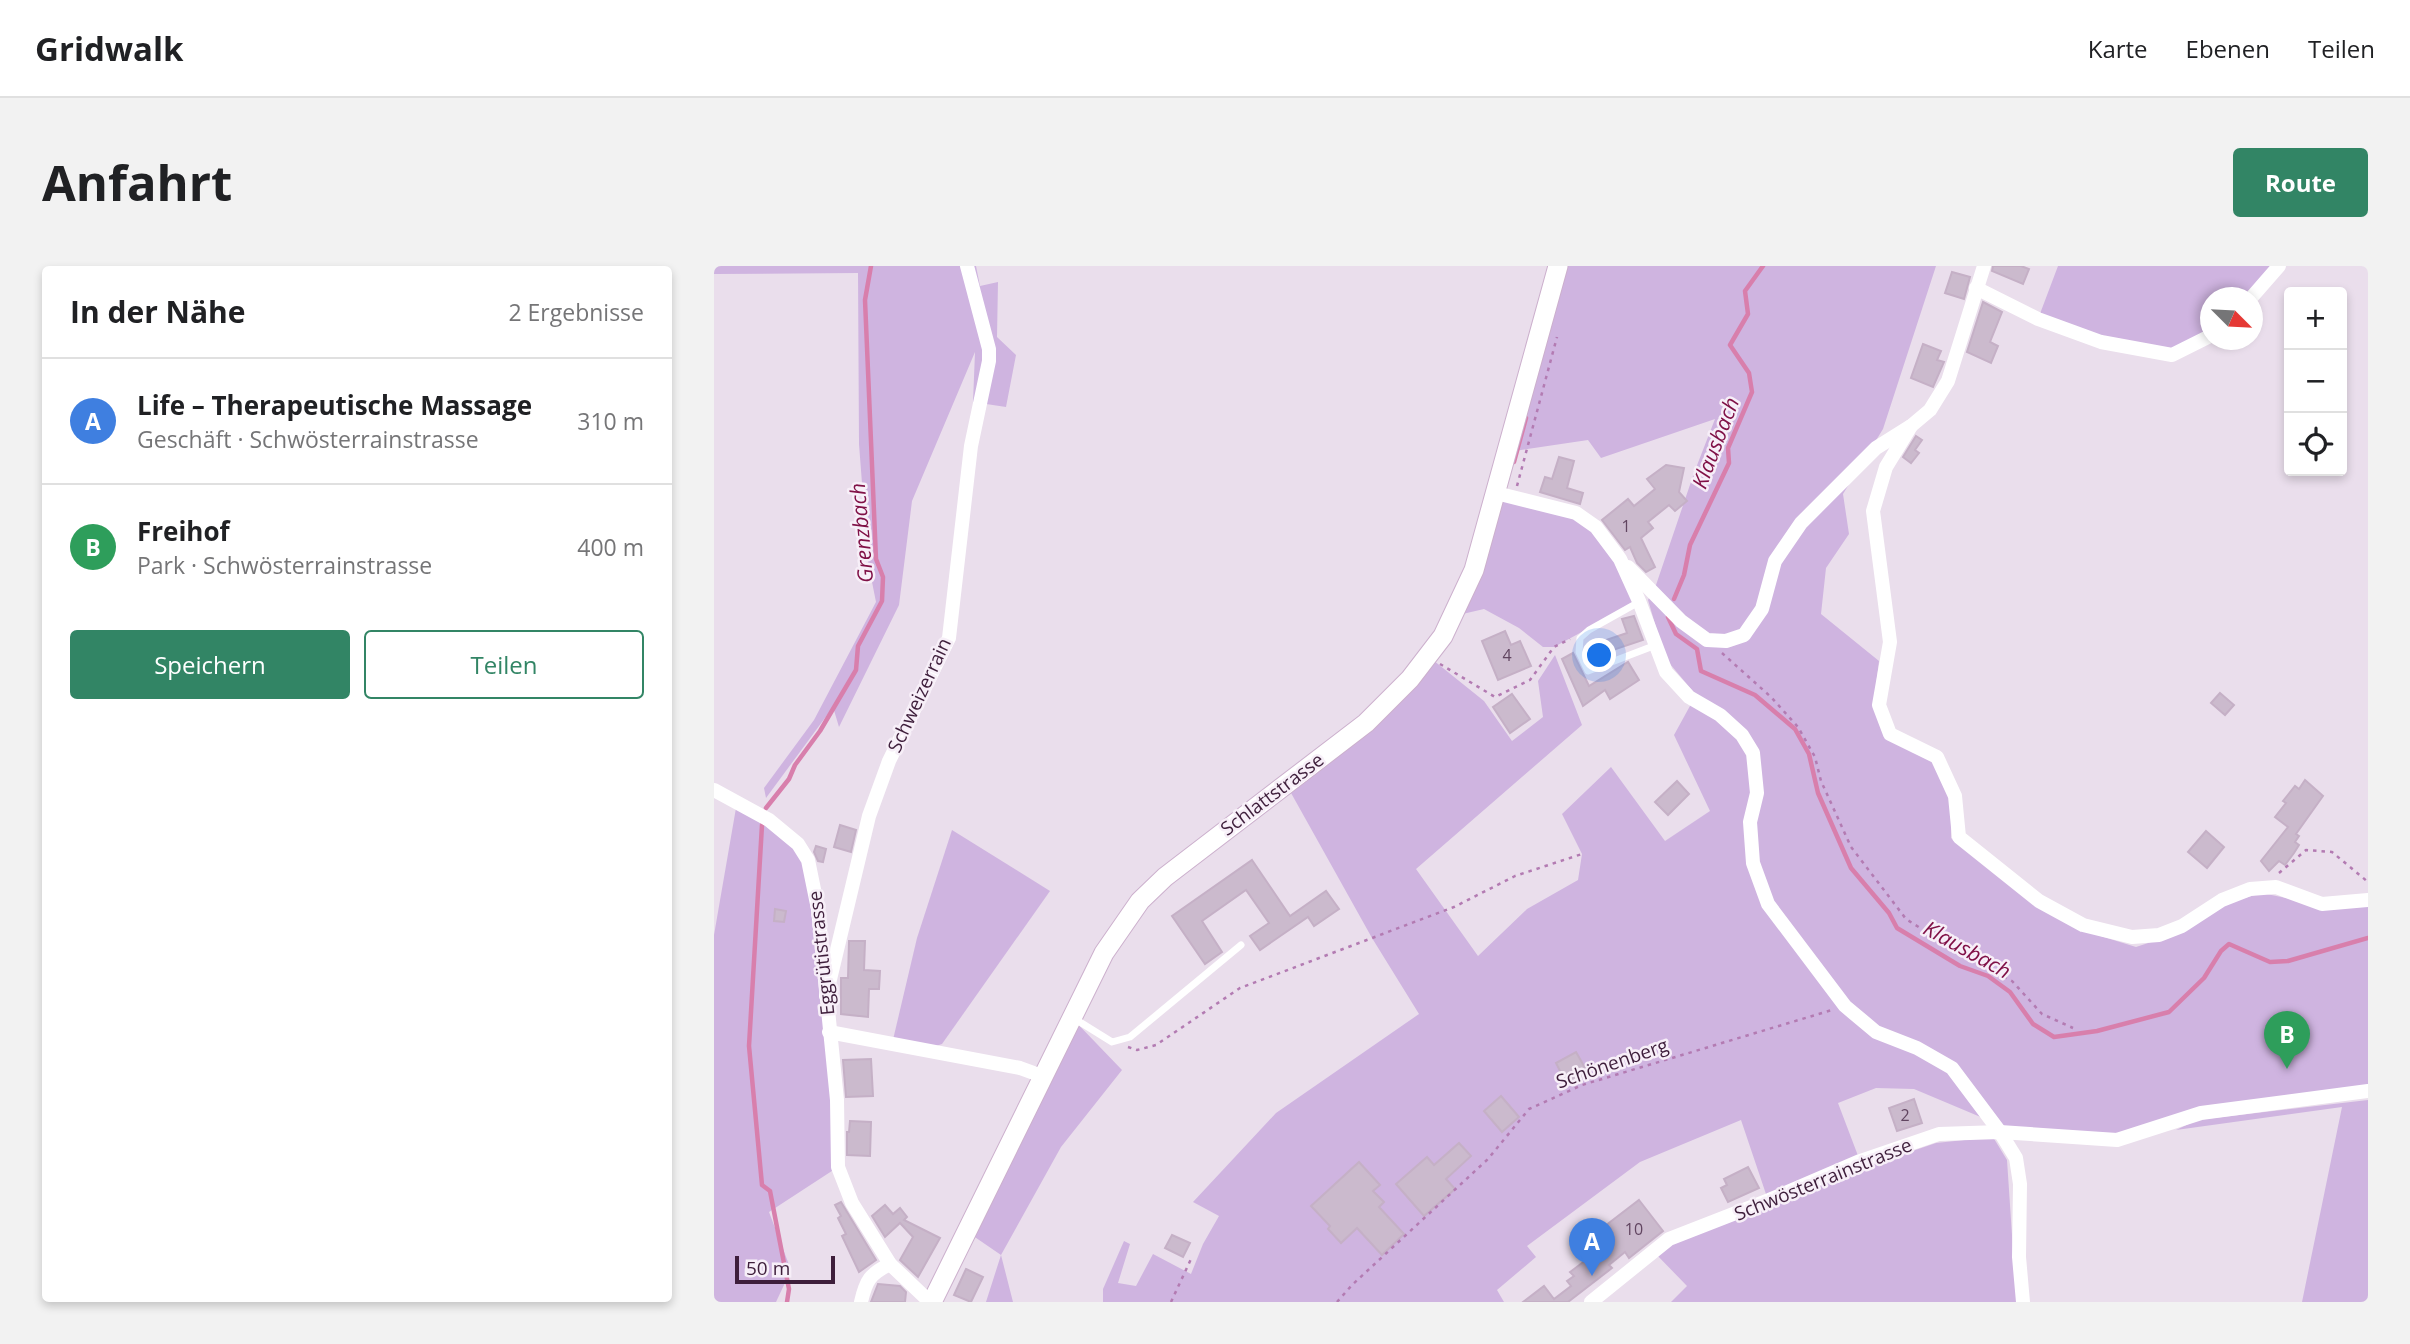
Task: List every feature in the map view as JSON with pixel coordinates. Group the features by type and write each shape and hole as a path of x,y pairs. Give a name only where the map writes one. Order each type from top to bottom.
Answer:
{"street":[{"name":"Schweizerrain","path":"826,996 869,816 889,761 949,638 972,437 989,355 967,266"},
{"name":"Schlattstrasse","path":"931,1302 1104,953 1140,901 1165,877 1366,723 1410,679 1443,636 1474,570 1558,266"},
{"path":"1496,493 1576,513 1595,527 1620,559 1681,621 1707,640 1726,641 1744,635 1762,609 1775,561 1801,523 1876,448 1911,426 1930,410 1948,381 1984,266"},
{"path":"2261,287 2279,266"},
{"path":"1976,288 2038,319 2101,342 2172,355 2200,341"},
{"path":"1911,426 1885,467 1873,512 1889,642 1879,705 1890,734 1937,757 1955,796 1959,837 2039,901 2083,925 2132,937 2159,935 2182,926 2222,900 2262,888 2276,887 2322,904 2368,900"},
{"path":"1620,559 1666,672 1689,697 1720,715 1742,735 1753,753 1757,793 1750,822 1753,863 1768,904 1846,1006 1876,1032 1917,1048 1952,1068 2016,1158 2020,1184 2019,1257 2023,1302"},
{"name":"Eggrütistrasse","path":"714,790 769,820 798,844 808,860 818,909 829,1032 1020,1068 1042,1076"},
{"path":"829,1032 837,1100 838,1167 852,1203 890,1264 931,1302"},
{"name":"Schwösterrainstrasse","path":"1591,1302 1669,1239 1769,1200 1860,1160 1939,1134 2000,1132 2117,1140 2201,1113 2368,1091"},
{"path":"861,1302 867,1282 874,1271 890,1264"}],"lane":[{"path":"1639,601 1589,629 1580,638 1579,652 1588,671 1656,645"},
{"path":"1071,1017 1112,1042 1129,1037 1241,946"}],"path":[{"path":"1429,656 1494,697 1530,680 1554,647 1589,629"},
{"path":"1707,640 1771,697 1798,727 1815,757 1821,781 1851,847 1906,919 1961,954 2012,981 2042,1014 2073,1028"},
{"path":"2262,888 2306,850 2332,852 2368,882"},
{"path":"1112,1042 1137,1050 1156,1045 1240,988 1454,907 1515,876 1582,854"},
{"name":"Schönenberg","path":"1337,1302 1488,1159 1529,1109 1582,1084 1846,1006"},
{"path":"1171,1302 1191,1259"}],"shaded area":[{"path":"714,266 976,266 980,286 998,282 997,337 1016,355 1006,407 973,402 975,352 912,501 899,605 839,727 833,707 766,798 764,788 814,720 876,602 868,562 859,444 858,273 714,274"},
{"path":"1558,266 1936,266 1883,429 1843,494 1849,534 1826,568 1821,614 1879,661 1874,702 1887,736 1935,762 1951,796 1951,838 2034,903 2078,929 2136,947 2185,931 2224,904 2262,893 2286,898 2368,901 2368,1091 2360,1090 2115,1136 2002,1126 1914,1089 1876,1088 1838,1103 1860,1161 1780,1196 1936,1143 1993,1137 2007,1160 2013,1250 2020,1302 1671,1302 1687,1286 1653,1251 1768,1200 1741,1120 1640,1162 1527,1246 1536,1257 1497,1290 1504,1302 1103,1302 1103,1289 1124,1241 1130,1244 1118,1283 1136,1286 1153,1254 1191,1274 1203,1244 1219,1216 1193,1202 1276,1113 1419,1014 1372,938 1286,784 1428,656 1484,701 1512,741 1543,717 1538,681 1555,655 1582,725 1416,869 1478,956 1527,909 1578,880 1582,854 1562,814 1611,767 1665,841 1710,811 1674,735 1696,695 1665,658 1648,600 1656,585 1715,419 1601,458 1588,440 1507,452"},
{"path":"2058,266 2279,266 2260,287 2200,287 2200,341 2172,355 2038,319"},
{"path":"1496,493 1576,513 1596,527 1639,601 1554,647 1543,647 1519,628 1484,609 1454,616"},
{"path":"736,808 757,814 808,860 838,1167 769,1212 791,1270 776,1302 714,1302 714,935"},
{"path":"952,830 1050,891 942,1044 924,1050 892,1044 917,938"},
{"path":"1071,1017 1122,1070 1061,1147 1001,1255 966,1231"},
{"path":"2368,1100 2368,1302 2302,1302 2342,1107 2176,1130 2197,1120"},
{"path":"1001,1255 1013,1302 986,1302"}],"building":[{"path":"1993,266 2021,266 2029,269 2023,284 1992,271"},
{"path":"1952,272 1970,277 1964,299 1945,293"},
{"path":"1983,302 2002,312 1990,342 1998,346 1991,363 1967,352"},
{"path":"1923,344 1941,351 1937,360 1944,362 1933,387 1911,378"},
{"path":"1916,436 1922,440 1915,450 1919,453 1911,463 1903,457"},
{"path":"1559,457 1574,461 1567,488 1583,493 1580,504 1540,492 1545,477 1552,479"},
{"path":"1666,465 1684,468 1679,492 1687,501 1675,511 1669,505 1648,522 1653,528 1641,538 1655,567 1646,572 1637,563 1630,547 1625,550 1602,520 1628,499 1634,506 1655,489 1647,479"},
{"path":"1634,616 1643,640 1598,655 1594,644 1627,633 1622,619"},
{"path":"1505,631 1511,645 1520,641 1531,666 1498,680 1482,641"},
{"path":"1573,653 1589,686 1628,662 1639,680 1610,699 1605,690 1583,706 1562,659"},
{"path":"2220,693 2234,705 2225,715 2211,703"},
{"path":"1512,694 1530,719 1510,733 1493,707"},
{"path":"2305,780 2323,796 2296,834 2299,836 2295,842 2299,845 2294,853 2285,865 2279,861 2269,871 2261,861 2288,827 2275,817 2295,786 2299,789"},
{"path":"1677,781 1689,794 1668,815 1655,802"},
{"path":"840,825 856,830 851,852 834,847"},
{"path":"2206,831 2224,847 2207,868 2188,852"},
{"path":"816,846 826,849 823,862 818,861 814,852"},
{"path":"1252,860 1290,916 1326,891 1339,909 1314,926 1308,917 1260,950 1250,936 1269,923 1246,890 1202,921 1222,952 1205,964 1172,916"},
{"path":"775,909 786,911 784,922 774,921"},
{"path":"849,941 865,941 864,970 880,971 879,989 869,989 868,1017 841,1014 841,978 848,978"},
{"path":"1576,1052 1588,1073 1567,1085 1556,1063"},
{"path":"871,1059 873,1096 846,1097 843,1060"},
{"path":"1501,1096 1519,1117 1502,1132 1484,1111"},
{"path":"1914,1099 1922,1123 1897,1131 1889,1108"},
{"path":"850,1121 871,1122 870,1156 847,1155"},
{"path":"1459,1143 1471,1156 1446,1179 1455,1189 1424,1216 1396,1184 1427,1157 1434,1165"},
{"path":"1359,1162 1380,1185 1373,1191 1384,1202 1379,1207 1404,1234 1382,1255 1357,1228 1341,1243 1328,1229 1330,1226 1311,1206"},
{"path":"1748,1167 1759,1188 1728,1202 1721,1188 1727,1185 1724,1179"},
{"path":"1639,1200 1663,1231 1629,1258 1625,1252 1609,1265 1612,1268 1568,1302 1523,1302 1544,1286 1554,1299 1571,1286 1567,1281 1574,1276 1570,1272 1614,1239 1605,1226"},
{"path":"841,1202 876,1260 859,1272 842,1236 846,1234 835,1205"},
{"path":"885,1205 893,1214 900,1208 907,1217 904,1220 940,1238 918,1277 900,1260 913,1237 900,1223 885,1237 872,1216"},
{"path":"1172,1235 1190,1243 1183,1257 1165,1248"},
{"path":"966,1269 983,1277 971,1302 954,1295"},
{"path":"878,1284 900,1286 906,1292 905,1302 871,1302"}],"waterway":[{"name":"Grenzbach","path":"766,808 789,779 795,765 820,731 856,670 858,646 882,601 883,577 876,559 865,300 871,266"},
{"name":"Klausbach","path":"1674,599 1684,575 1690,545 1729,463 1728,448 1752,392 1749,373 1730,345 1748,314 1745,291 1763,266"},
{"path":"1514,462 1526,418"},
{"name":"Klausbach","path":"1668,617 1676,634 1697,649 1701,671 1755,695 1795,729 1809,754 1818,793 1851,868 1889,913 1897,928 1960,966 1988,976 2010,992 2033,1024 2054,1037 2097,1031 2169,1012 2204,978 2221,951 2229,944 2270,962 2288,961 2368,938"},
{"path":"762,825 749,1046 762,1185 770,1191 789,1289 787,1302"}],"place":[{"name":"Freihof","path":"2287,1069"},
{"name":"Life – Therapeutische Massage","path":"1592,1276"}]}
